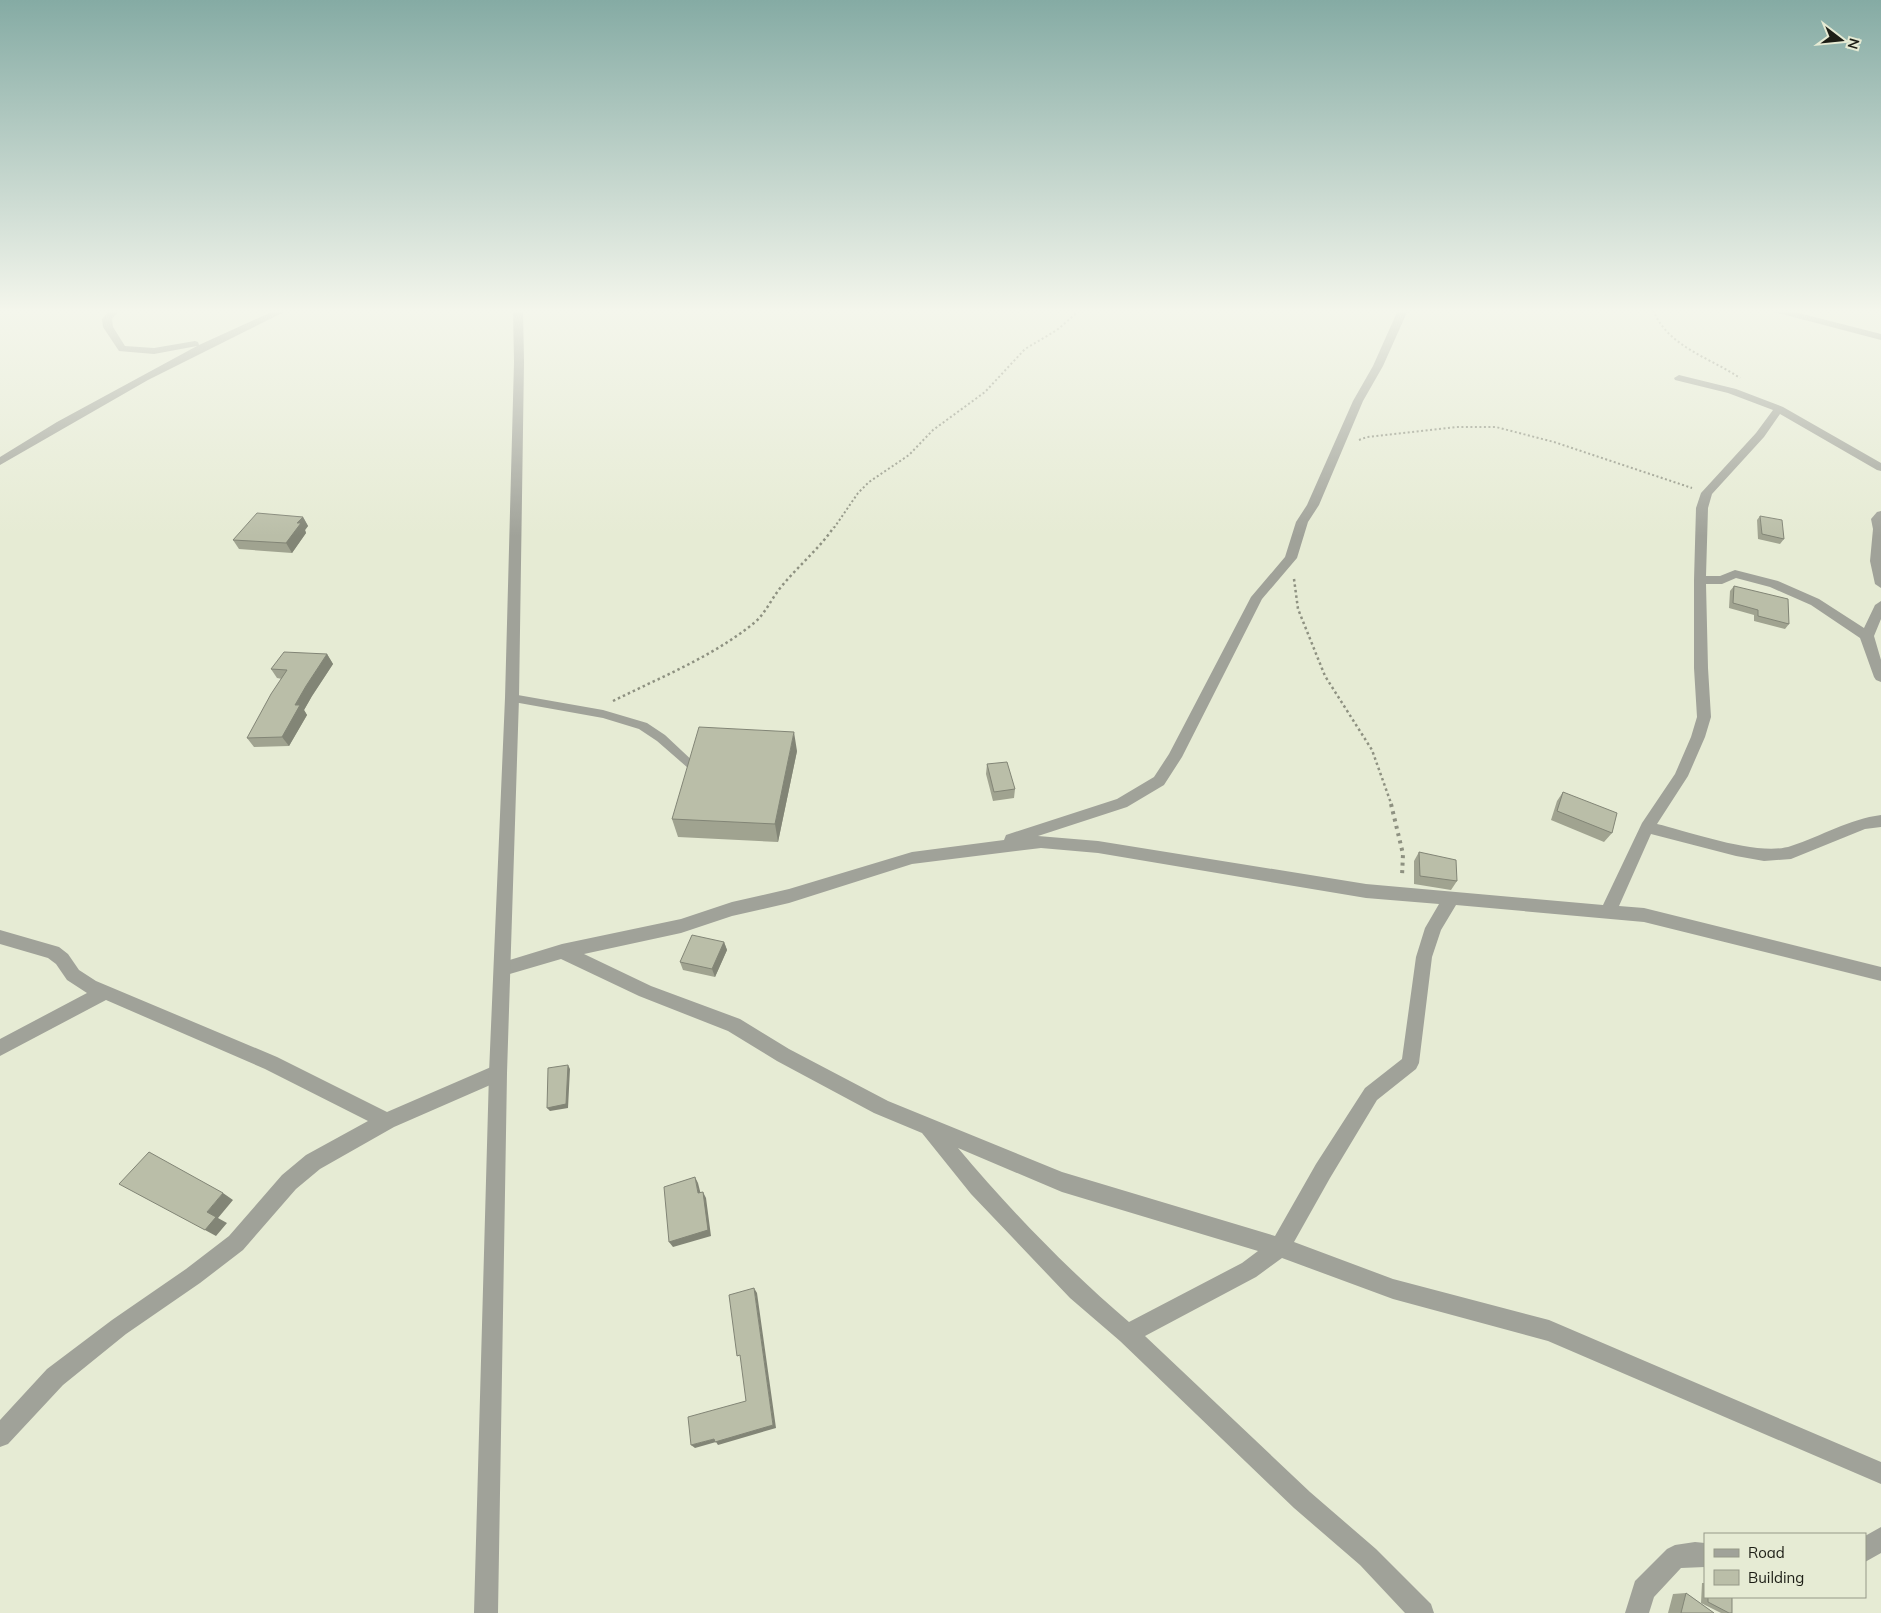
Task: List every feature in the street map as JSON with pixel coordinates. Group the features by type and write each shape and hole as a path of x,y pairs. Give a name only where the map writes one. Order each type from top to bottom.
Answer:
{"street":[{"path":"0,462 44,434 130,385"},
{"path":"486,1613 498,1073 512,698 519,385"},
{"path":"977,850 1122,803 1160,781 1175,757 1257,597 1291,558 1302,522 1313,505 1358,401 1367,385"},
{"path":"1709,385 1732,391 1779,409 1881,468"},
{"path":"1608,912 1647,827 1681,776 1698,737 1704,717 1701,668 1700,580 1702,508 1707,493 1760,435 1779,409"},
{"path":"1881,514 1877,519 1879,529 1876,560 1881,584"},
{"path":"1700,580 1722,580 1736,574 1774,584 1815,602 1867,636"},
{"path":"1881,605 1867,636 1867,641 1881,677"},
{"path":"1647,827 1736,850 1764,855 1790,853 1863,823 1881,821"},
{"path":"503,969 562,951 682,926 732,909 789,896 912,858 1041,842 1098,847 1366,891 1644,915 1881,974"},
{"path":"1127,1334 1249,1270 1280,1247 1323,1171 1371,1094 1410,1063 1424,957 1433,928 1451,899"},
{"path":"0,938 53,952 62,959 73,976 90,986 271,1063 387,1121"},
{"path":"562,951 645,991 734,1025 783,1055 880,1107 1062,1182 1280,1247 1393,1289 1549,1331 1881,1473"},
{"path":"0,1048 105,992"},
{"path":"0,1435 55,1377 119,1327 193,1276 236,1243 289,1182 313,1162 387,1121 498,1073"},
{"path":"928,1126 978,1187 1077,1291 1127,1334 1302,1500 1368,1557 1422,1613"},
{"path":"1866,1549 1881,1539"},
{"path":"1637,1613 1644,1590 1675,1557 1695,1554 1704,1555"}],"lane":[{"path":"512,698 623,719 643,726 662,738 692,765"}],"path":[{"path":"590,712 712,652 753,624 762,616 781,587 823,543 858,493 869,482 910,455 933,430 985,392 991,385"},
{"path":"1746,385 1748,397"},
{"path":"1339,446 1367,437 1456,428 1496,427 1554,442 1707,493"},
{"path":"1291,558 1298,608 1325,676 1372,750 1394,812 1403,854 1402,894"}],"building":[{"path":"257,513 303,517 297,523 301,523 286,543 233,540"},
{"path":"1760,516 1782,520 1784,539 1762,534"},
{"path":"1734,586 1788,599 1789,624 1758,616 1758,610 1733,603"},
{"path":"284,652 327,654 295,705 300,705 282,737 247,738 271,694 287,670 271,669"},
{"path":"699,727 794,732 775,824 672,819"},
{"path":"1007,762 1015,789 994,792 987,764"},
{"path":"1563,792 1617,813 1612,833 1557,811"},
{"path":"1419,852 1456,860 1457,881 1420,876"},
{"path":"692,935 724,942 712,969 680,962"},
{"path":"568,1065 566,1104 547,1108 548,1068"},
{"path":"149,1152 223,1193 207,1212 216,1217 205,1230 119,1184"},
{"path":"695,1177 698,1193 703,1192 708,1230 669,1242 664,1187"},
{"path":"754,1288 773,1425 715,1442 714,1439 691,1445 688,1417 746,1401 740,1355 737,1356 729,1295"},
{"path":"1686,1593 1714,1613 1681,1613"},
{"path":"1708,1598 1732,1598 1732,1613 1729,1613 1708,1602"}]}
